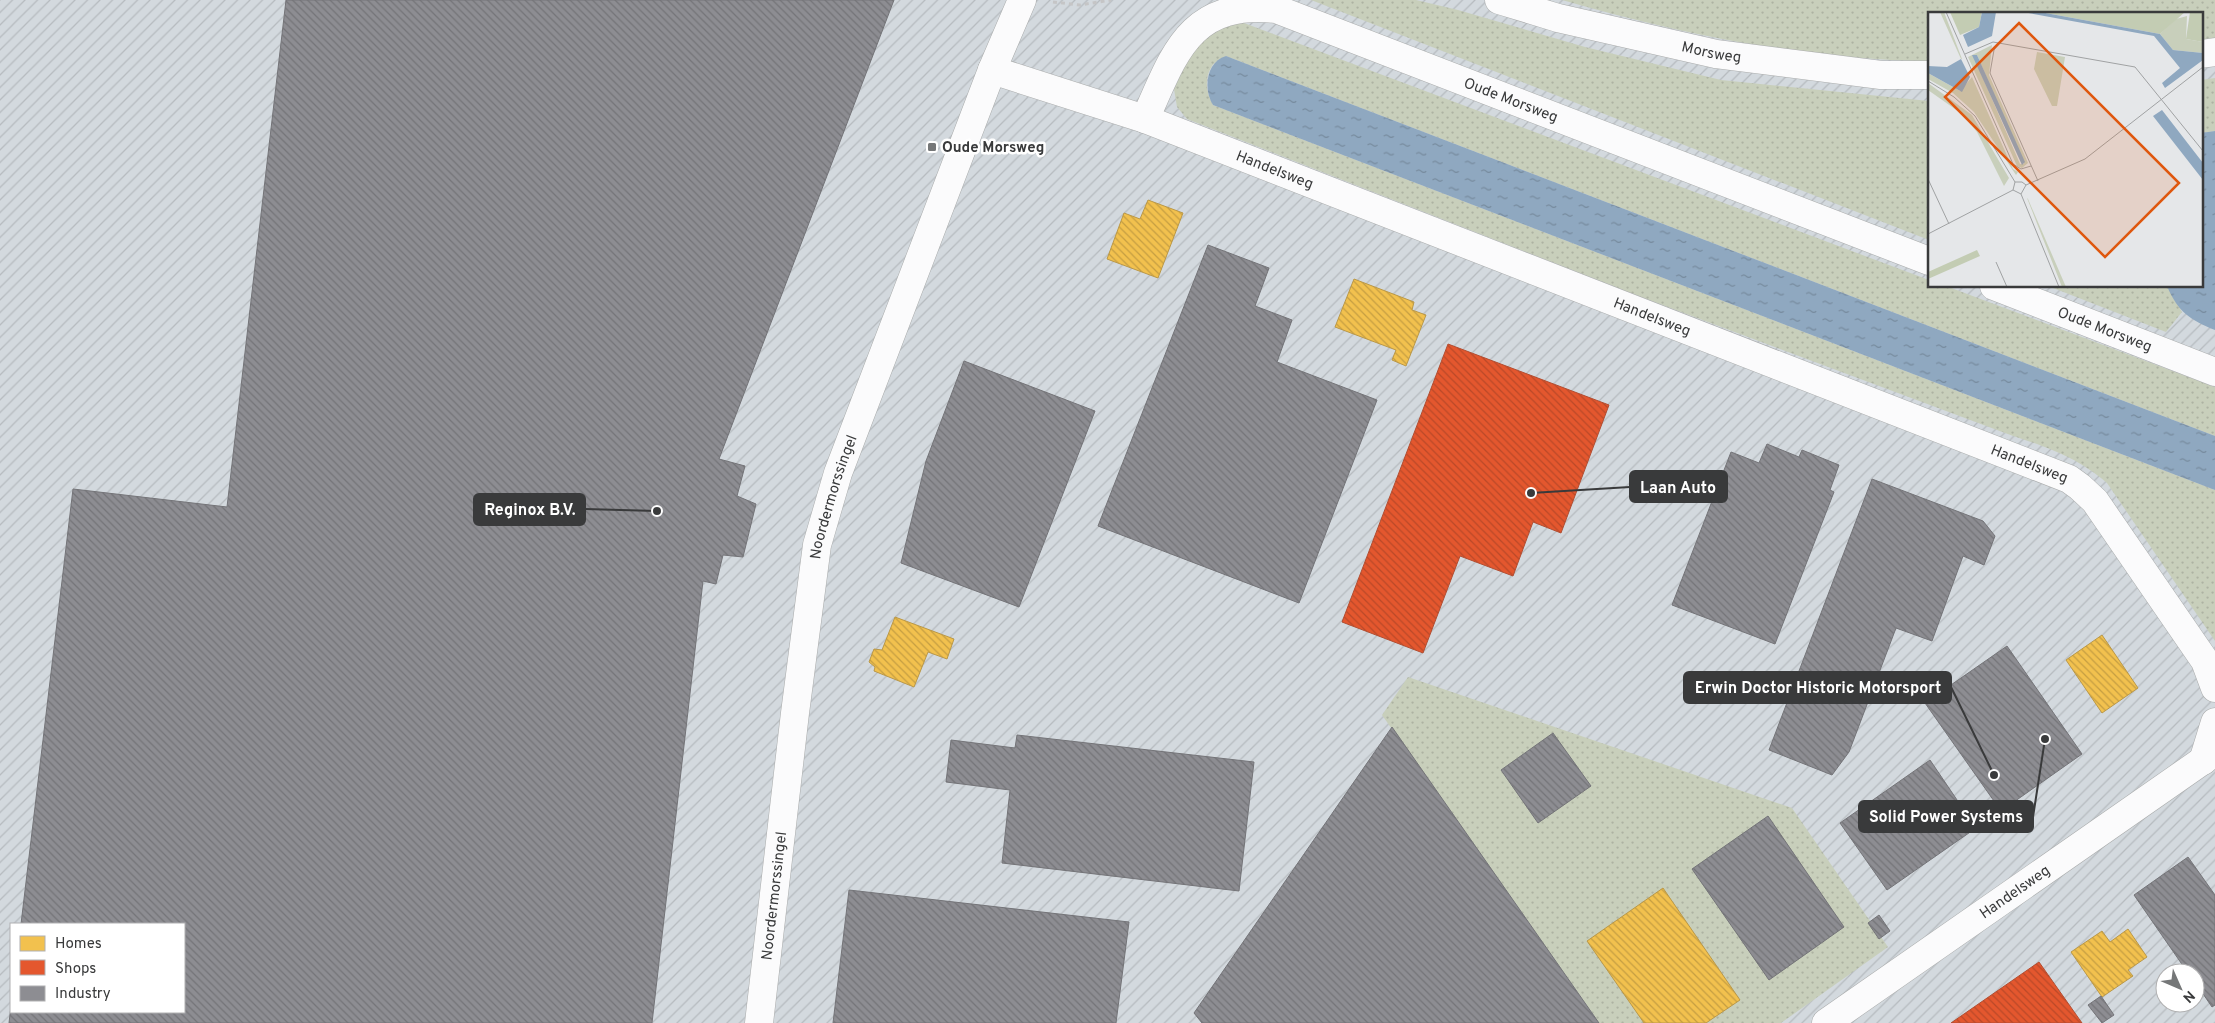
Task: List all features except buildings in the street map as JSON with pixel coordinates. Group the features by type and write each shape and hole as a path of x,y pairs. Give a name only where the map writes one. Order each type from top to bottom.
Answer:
{"street":[{"name":"Noordermorssingel","path":"760,1023 795,713 818,545 838,473 992,70 1022,0"},
{"name":"Morsweg","path":"1499,0 1558,18 1716,54 1881,75 1928,75"},
{"name":"Oude Morsweg","path":"1145,119 1180,42 1192,24 1215,11 1238,4 1256,3 1276,9 1928,261"},
{"path":"2202,54 2215,52"},
{"name":"Handelsweg","path":"992,70 1145,119 2069,479 2080,487 2104,515 2205,661 2215,688"},
{"name":"Oude Morsweg","path":"1999,288 2215,372"},
{"name":"Handelsweg","path":"1826,1023 2209,756 2215,722"}],"path":[{"path":"1047,0 1080,5 1111,0"}],"shaded area":[{"path":"0,0 2215,0 2215,1023 0,1023"}],"green space":[{"path":"1311,0 1416,0 1458,10 1585,47 1721,80 1928,101 1928,240"},
{"path":"1562,0 2215,0 2215,40 2202,42 2202,12 1928,12 1928,61 1883,59 1836,56 1744,43 1652,24"},
{"path":"1244,23 1928,280 1928,288 1951,288 2215,387 2215,436 1226,56 1213,65 1209,71 1207,91 1213,105 2215,490 2215,641 2107,483 2083,465 2046,448 1641,297 1187,119 1177,107 1174,89 1196,40 1220,26"},
{"path":"2215,78 2215,131 2202,133 2202,80"},
{"path":"2053,288 2168,288 2182,312 2166,332"},
{"path":"1408,677 1792,808 1888,947 1781,1023 1599,1023 1382,715"}],"water":[{"path":"1226,56 2215,436 2215,490 1213,105 1208,91 1208,77 1214,64"},
{"path":"2215,131 2215,330 2198,323 2180,309 2168,288 2202,288 2202,133"}],"place":[{"name":"Oude Morsweg","path":"932,147"},
{"name":"Laan Auto","path":"1531,493"},
{"name":"Reginox B.V.","path":"657,511"},
{"name":"Solid Power Systems","path":"2045,739"},
{"name":"Erwin Doctor Historic Motorsport","path":"1994,775"}]}
